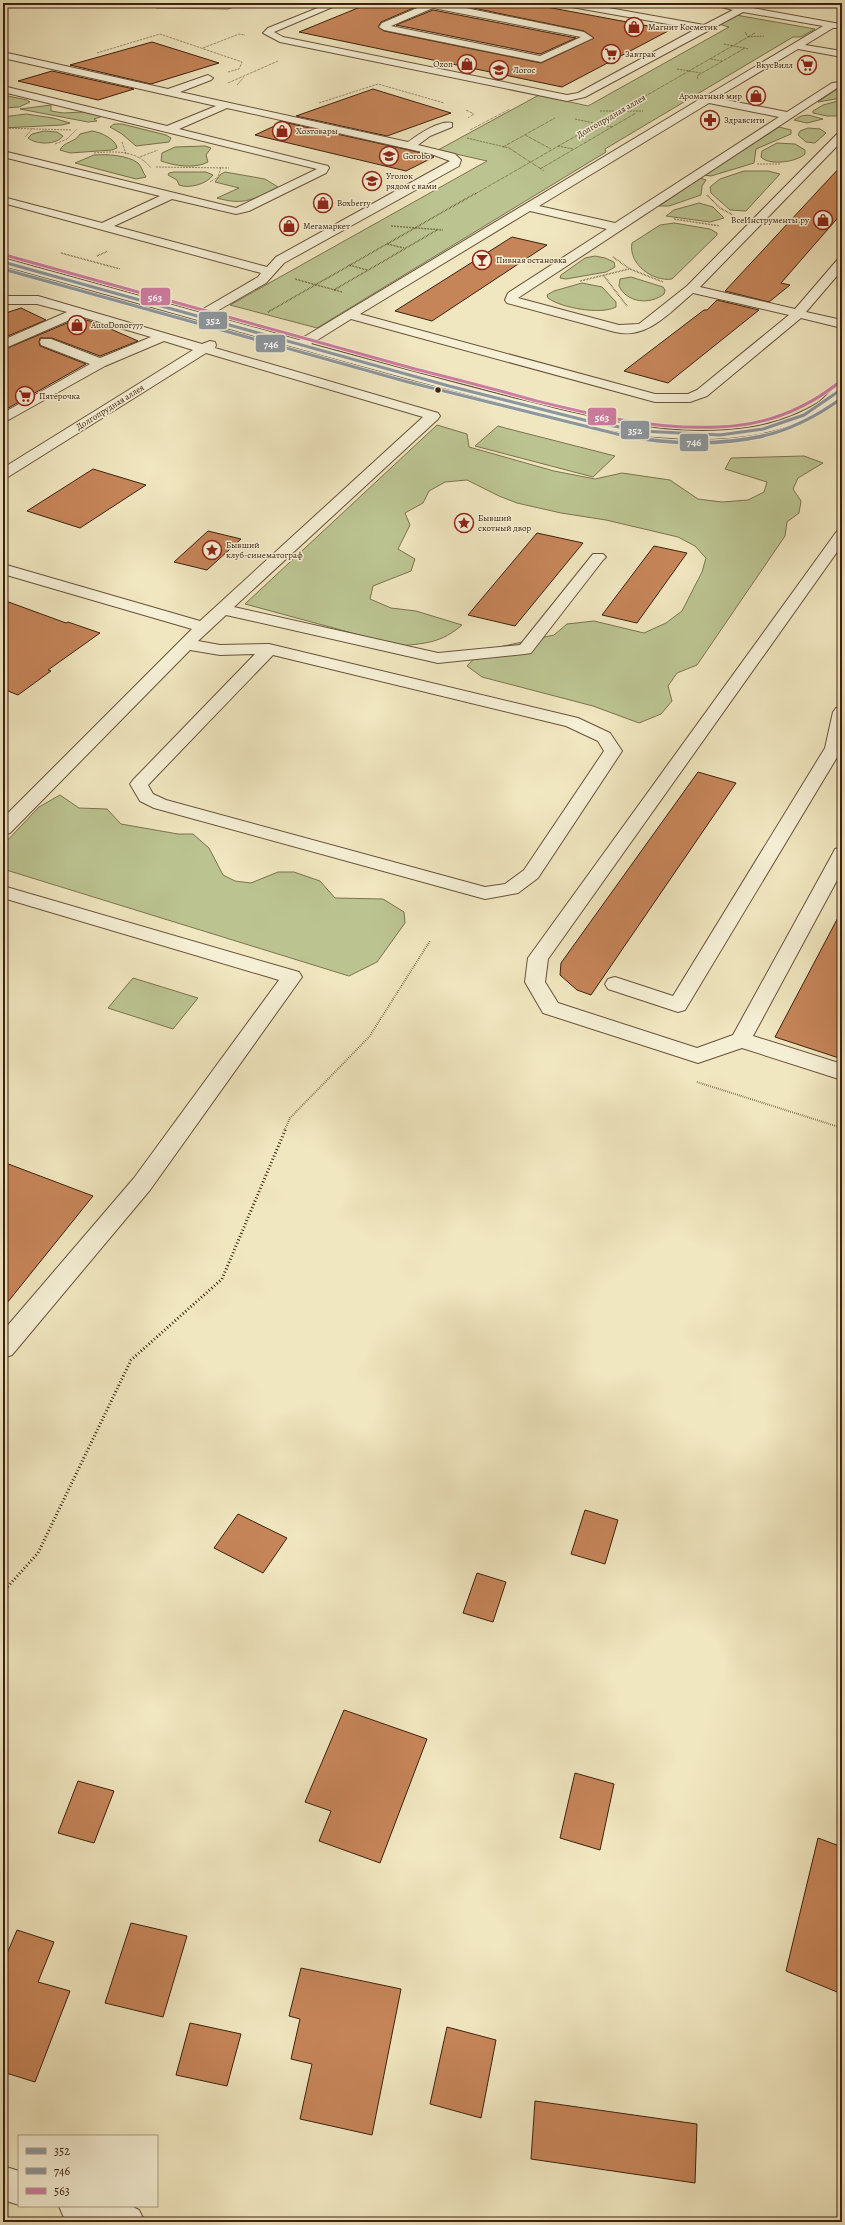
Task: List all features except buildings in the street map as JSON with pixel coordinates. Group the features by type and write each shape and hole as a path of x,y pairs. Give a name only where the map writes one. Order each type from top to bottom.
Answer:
{"street":[{"path":"338,3 271,30 268,33 280,39 568,98 581,95 703,28 741,9"},
{"path":"566,3 703,28"},
{"path":"710,3 837,26"},
{"path":"434,4 584,35 588,38 541,59 404,33 384,27 434,4"},
{"path":"300,345 705,99 781,54 837,26"},
{"path":"391,39 404,33"},
{"path":"796,46 842,54"},
{"path":"356,54 370,48"},
{"path":"3,55 432,151 451,156 456,160 455,164 280,260 262,280 198,317"},
{"path":"58,67 72,61"},
{"path":"169,92 208,78"},
{"path":"842,85 835,86 786,115 512,296 511,300 619,329 632,330 643,327 691,289 842,135"},
{"path":"3,89 324,168 322,171 252,206 236,211 168,196 3,154"},
{"path":"705,99 786,115"},
{"path":"170,129 226,105"},
{"path":"285,118 299,113"},
{"path":"410,146 426,134 448,125"},
{"path":"103,227 168,196"},
{"path":"3,200 270,272"},
{"path":"528,207 615,227"},
{"path":"3,262 468,391 618,428 688,435 754,431 782,424 804,416 825,405 842,390"},
{"path":"349,315 655,398 690,398 702,393 798,314 842,262"},
{"path":"691,289 842,324"},
{"path":"3,305 38,300 202,350 433,416 203,627 12,808 3,829"},
{"path":"3,345 78,312"},
{"name":"Долгопрудная аллея","path":"3,474 239,328"},
{"path":"3,419 100,363 162,337"},
{"path":"46,342 100,363"},
{"path":"842,534 538,958 535,982 550,1008 698,1056 741,1040 842,1072"},
{"path":"223,609 438,658 525,649 598,557"},
{"path":"3,569 203,627"},
{"path":"186,644 220,650 269,650 572,722 604,737 613,750 531,874 511,889 485,893 160,804 146,797 139,784 269,650"},
{"path":"615,984 678,1005 834,748 842,713"},
{"path":"741,1040 842,853"},
{"path":"3,892 292,977 142,1184 3,1348"},
{"path":"3,2183 18,2188"},
{"path":"79,2207 127,2222"}],"path":[{"path":"3,4 9,3"},
{"name":"Долгопрудная аллея","path":"262,315 760,30"},
{"path":"72,61 160,34 242,62 239,69 208,78"},
{"path":"203,49 235,36"},
{"path":"719,43 781,54"},
{"path":"195,98 255,70 314,46"},
{"path":"710,59 722,61"},
{"path":"677,69 701,73"},
{"path":"299,113 325,101 378,84 449,105"},
{"path":"432,151 540,93"},
{"path":"598,111 686,111"},
{"path":"540,169 640,111"},
{"path":"3,128 75,130 113,116"},
{"path":"503,147 560,116"},
{"path":"50,145 67,139 75,130"},
{"path":"524,135 552,150"},
{"path":"458,137 509,148 564,185"},
{"path":"168,196 210,182 218,177 221,168 217,160 216,153 220,148 230,144"},
{"path":"558,146 573,149"},
{"path":"753,165 813,164"},
{"path":"151,167 229,168"},
{"path":"706,194 720,208 738,217 756,223"},
{"path":"634,215 685,220 746,233"},
{"path":"348,223 484,234"},
{"path":"334,290 437,230"},
{"path":"593,242 630,269 661,281 691,289"},
{"path":"386,244 405,248"},
{"path":"349,265 367,270"},
{"path":"604,276 613,290 643,327"},
{"path":"289,278 374,300"},
{"path":"3,1592 38,1552 131,1360 222,1279 290,1118 369,1037 430,941"},
{"path":"694,1081 842,1128"}],"green space":[{"path":"154,3 247,3 228,9 156,8"},
{"path":"736,15 815,29 801,37 793,37 605,149 606,152 317,328 230,305 487,161 438,150 539,95 588,106 729,27 719,24"},
{"path":"837,89 842,89 841,98 818,102"},
{"path":"3,95 30,102 19,107 3,108"},
{"path":"842,100 842,116 827,116 813,113 813,111 823,105"},
{"path":"51,105 51,111 63,113 83,112 103,116 94,119 97,121 88,122 20,109"},
{"path":"26,114 53,118 70,123 62,125 3,128 3,117"},
{"path":"808,115 823,119 807,123 794,120 801,116"},
{"path":"114,124 122,124 166,135 171,138 169,142 136,146 122,134 110,127"},
{"path":"779,127 791,130 791,134 756,149 754,163 711,176 704,175"},
{"path":"808,128 820,129 826,133 815,143 806,142 798,135 800,131"},
{"path":"44,131 57,132 63,136 56,141 46,143 36,142 28,138 32,134"},
{"path":"92,131 103,134 111,139 117,148 112,150 70,153 60,150 64,145 76,139 80,134"},
{"path":"777,143 795,144 805,150 805,154 796,159 783,162 765,160 761,157 762,151"},
{"path":"205,146 211,148 206,155 208,162 203,164 197,166 185,166 161,161 162,153 175,147"},
{"path":"94,155 117,156 133,160 138,163 146,177 136,179 75,163"},
{"path":"744,171 768,171 780,174 746,211 730,210 711,193 710,187 720,179"},
{"path":"206,172 213,175 207,181 198,185 183,186 179,185 177,180 168,175 169,173"},
{"path":"225,172 265,179 278,187 249,200 235,201 217,198 239,188 215,182 221,174"},
{"path":"700,178 706,180 702,186 701,195 669,206 659,206"},
{"path":"699,203 713,207 724,218 710,222 666,216 674,210"},
{"path":"674,223 710,229 717,233 717,235 672,279 657,278 643,270 638,264 632,251 632,243 660,225"},
{"path":"595,256 614,262 615,267 606,272 566,279 560,278 561,275 585,258"},
{"path":"631,277 663,287 665,290 664,294 658,298 646,301 633,299 627,296 619,286 620,279"},
{"path":"582,283 602,287 616,302 616,307 601,310 581,309 562,305 548,298 547,295 554,291"},
{"path":"437,425 467,434 469,447 554,471 595,479 622,473 670,480 698,499 722,502 748,500 764,492 767,482 725,469 731,458 804,456 823,463 798,478 793,489 801,501 799,513 787,522 785,536 697,665 677,673 668,686 672,701 661,714 639,723 593,706 482,677 467,666 481,651 554,635 567,624 594,621 644,633 666,623 682,611 702,572 706,558 695,546 678,537 606,520 561,513 517,503 467,480 445,482 429,491 423,503 405,513 410,525 398,549 415,559 411,571 373,586 370,599 391,608 416,611 462,625 454,631 440,639 426,643 400,646 245,604"},
{"path":"498,426 615,456 593,477 475,446"},
{"path":"60,795 79,808 107,809 121,824 178,834 193,834 209,848 223,875 235,881 251,883 278,872 294,872 320,881 335,898 383,899 404,912 405,923 377,962 349,976 3,869 3,845 39,807"},
{"path":"133,978 198,998 173,1029 108,1008"}],"transit line":[{"name":"563","path":"5,255 452,379 594,415 641,424 696,428 740,426 761,422 801,408 819,398 837,384"},
{"name":"352","path":"3,262 449,386 592,422 641,431 674,434 720,435 763,429 804,415 842,389"},
{"name":"746","path":"3,269 408,382 583,427 637,438 701,443 727,442 752,438 776,433 800,425 822,413 842,398"}],"place":[{"name":"Магнит Косметик","path":"634,27"},
{"name":"Завтрак","path":"611,54"},
{"name":"Ozon","path":"467,64"},
{"name":"ВкусВилл","path":"807,65"},
{"name":"Логос","path":"499,70"},
{"name":"Ароматный мир","path":"756,96"},
{"name":"Здравсити","path":"710,120"},
{"name":"Хозтовары","path":"282,131"},
{"name":"Gorobo","path":"389,156"},
{"name":"Уголок рядом с вами","path":"372,181"},
{"name":"Boxberry","path":"323,203"},
{"name":"ВсеИнструменты.ру","path":"823,220"},
{"name":"Мегамаркет","path":"289,226"},
{"name":"Пивная остановка","path":"482,260"},
{"name":"AutoDonor777","path":"77,325"},
{"name":"Пятёрочка","path":"25,396"},
{"name":"Бывший скотный двор","path":"464,523"},
{"name":"Бывший клуб-синематограф","path":"212,550"}]}
